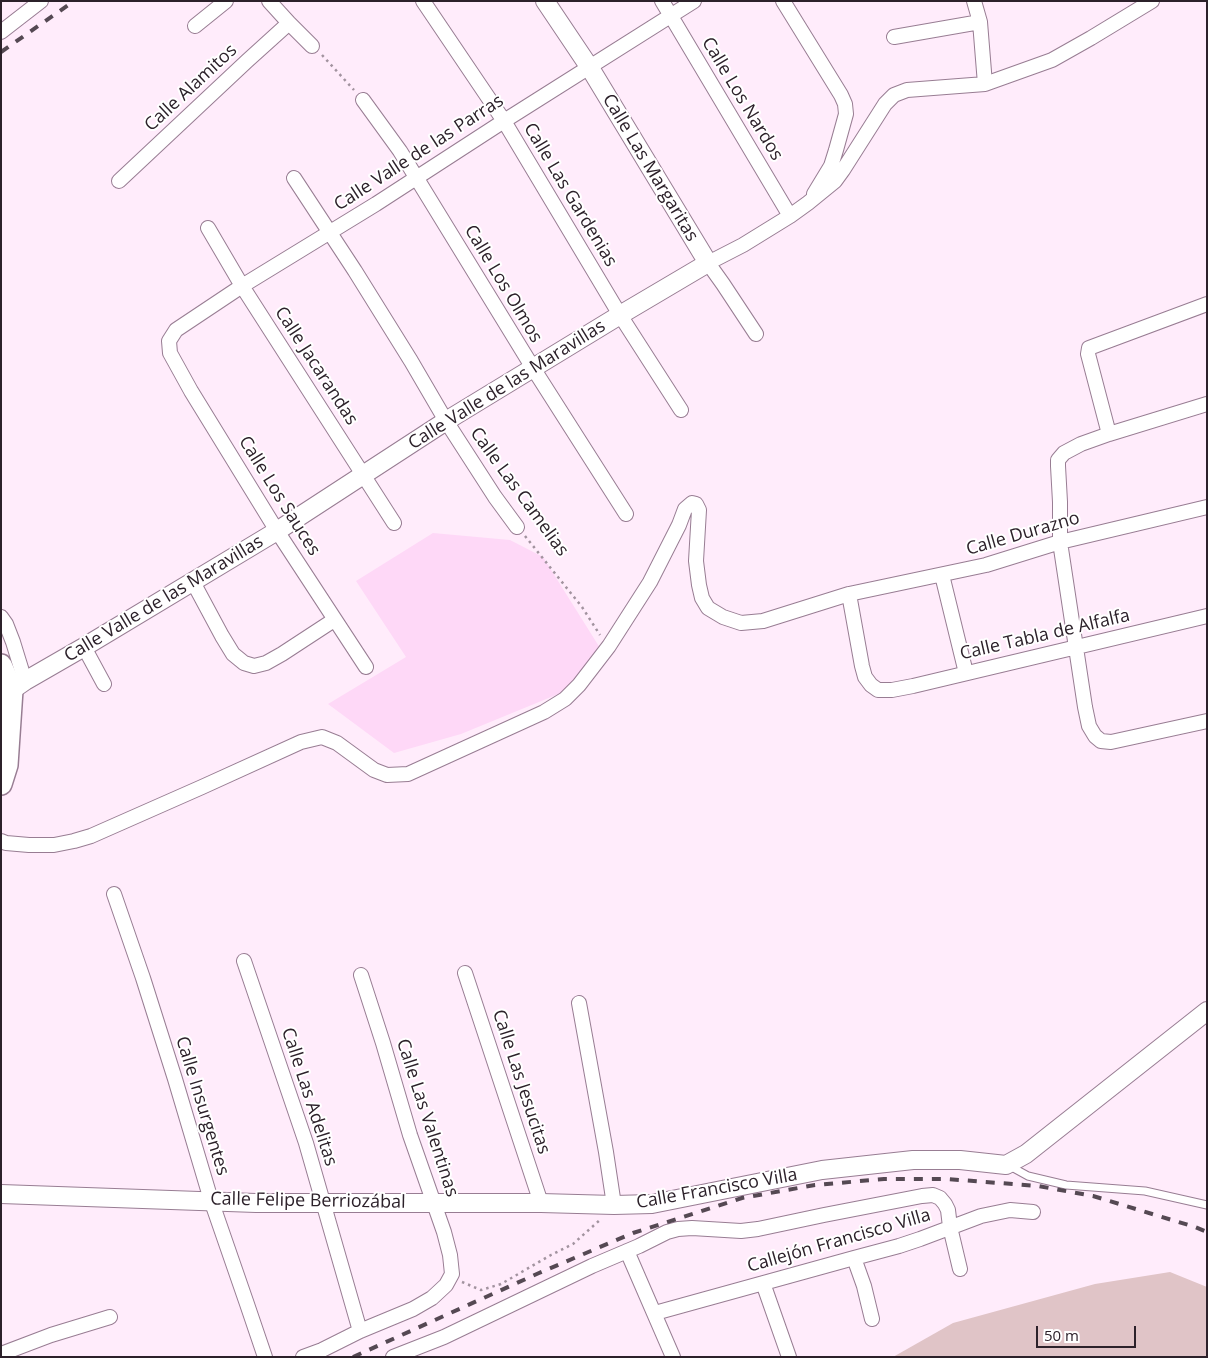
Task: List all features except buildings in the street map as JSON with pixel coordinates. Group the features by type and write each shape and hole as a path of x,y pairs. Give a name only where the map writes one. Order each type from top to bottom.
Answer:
{"main road":[{"path":"1,666 10,690 6,765 1,784"}],"street":[{"path":"1,32 41,1"},
{"path":"195,26 226,1"},
{"path":"269,1 312,46"},
{"name":"Calle Las Gardenias","path":"423,1 504,121 620,315 681,410"},
{"name":"Calle Las Margaritas","path":"545,1 590,68 708,263 756,334"},
{"name":"Calle Los Nardos","path":"662,1 790,216"},
{"name":"Calle Valle de las Parras","path":"169,341 176,330 242,286 417,178 694,1"},
{"path":"783,1 845,104 846,114 834,158 808,203"},
{"path":"974,1 980,22 985,84"},
{"name":"Calle Valle de las Maravillas","path":"10,690 278,532 446,421 620,315 790,216 839,176 885,104 894,95 907,90 985,84 1052,60 1152,1"},
{"path":"894,36 980,22"},
{"name":"Calle Alamitos","path":"119,181 228,78 289,24"},
{"name":"Calle Los Olmos","path":"363,100 417,178 532,368 626,514"},
{"name":"Calle Las Camelias","path":"294,178 355,271 446,421 495,497 518,527"},
{"name":"Calle Jacarandas","path":"208,228 242,286 394,523"},
{"path":"1109,434 1088,354 1091,346 1207,304"},
{"name":"Calle Los Sauces","path":"169,341 170,354 176,366 278,532 366,667"},
{"path":"1207,404 1081,444 1064,453 1058,460 1060,542 1085,707 1089,726 1094,736 1101,741 1111,742 1207,721"},
{"name":"Calle Durazno","path":"609,646 650,582 679,525 685,509 692,503 696,504 699,510 696,561 698,585 702,598 708,608 723,617 742,623 762,621 848,594 986,565 1060,542 1207,507"},
{"path":"942,575 966,673"},
{"path":"193,582 222,636 234,654 244,663 254,666 266,663 334,620"},
{"name":"Calle Tabla de Alfalfa","path":"848,594 857,647 865,677 878,690 892,690 913,686 1207,616"},
{"path":"1,617 14,642 10,690"},
{"path":"1,841 29,845 54,844 91,836 293,745 322,737 337,743 374,770 388,775 408,774 544,712 565,699 579,685 609,646"},
{"path":"84,647 104,684"},
{"name":"Calle Insurgentes","path":"114,894 143,978 211,1200 265,1357"},
{"name":"Calle Las Adelitas","path":"244,961 306,1143 360,1331"},
{"name":"Calle Las Jesucitas","path":"465,972 541,1203"},
{"name":"Calle Las Valentinas","path":"361,976 410,1135 450,1255 452,1274"},
{"path":"578,1003 614,1205"},
{"path":"1006,1164 1026,1154 1207,1011"},
{"name":"Calle Francisco Villa","path":"614,1205 652,1204 822,1170 913,1160 960,1160 1006,1164"},
{"name":"Calle Felipe Berriozábal","path":"1,1194 256,1202 614,1205"},
{"name":"Calle Francisco Villa","path":"393,1357 444,1337 530,1295 678,1229 758,1230 824,1215 933,1195 940,1198 945,1204 948,1210 950,1227"},
{"name":"Callejón Francisco Villa","path":"655,1314 913,1242 982,1216 1010,1210 1033,1212"},
{"path":"950,1227 960,1269"},
{"path":"627,1251 674,1357"},
{"path":"854,1258 864,1286 872,1319"},
{"path":"303,1357 413,1309 432,1298 446,1285 452,1274"},
{"path":"763,1283 789,1357"},
{"path":"1,1354 51,1335 110,1317"}],"lane":[{"path":"1006,1164 1028,1176 1066,1185 1145,1191 1207,1205"}],"path":[{"path":"324,58 363,100"},
{"name":"Calle Las Camelias","path":"518,527 582,608 597,632 609,646"},
{"name":"Calle Francisco Villa","path":"452,1274 460,1281 481,1290 501,1284 573,1244 598,1224 614,1205"}],"shaded area":[{"path":"433,533 510,540 543,557 600,648 573,688 461,734 394,753 328,704 406,657 356,581"},
{"path":"1170,1272 1207,1287 1207,1357 893,1357 953,1323 1095,1284"}],"railway":[{"path":"1,52 74,1"},
{"path":"353,1357 633,1233 742,1198 815,1185 884,1179 947,1179 1038,1186 1093,1196 1207,1232"}]}
